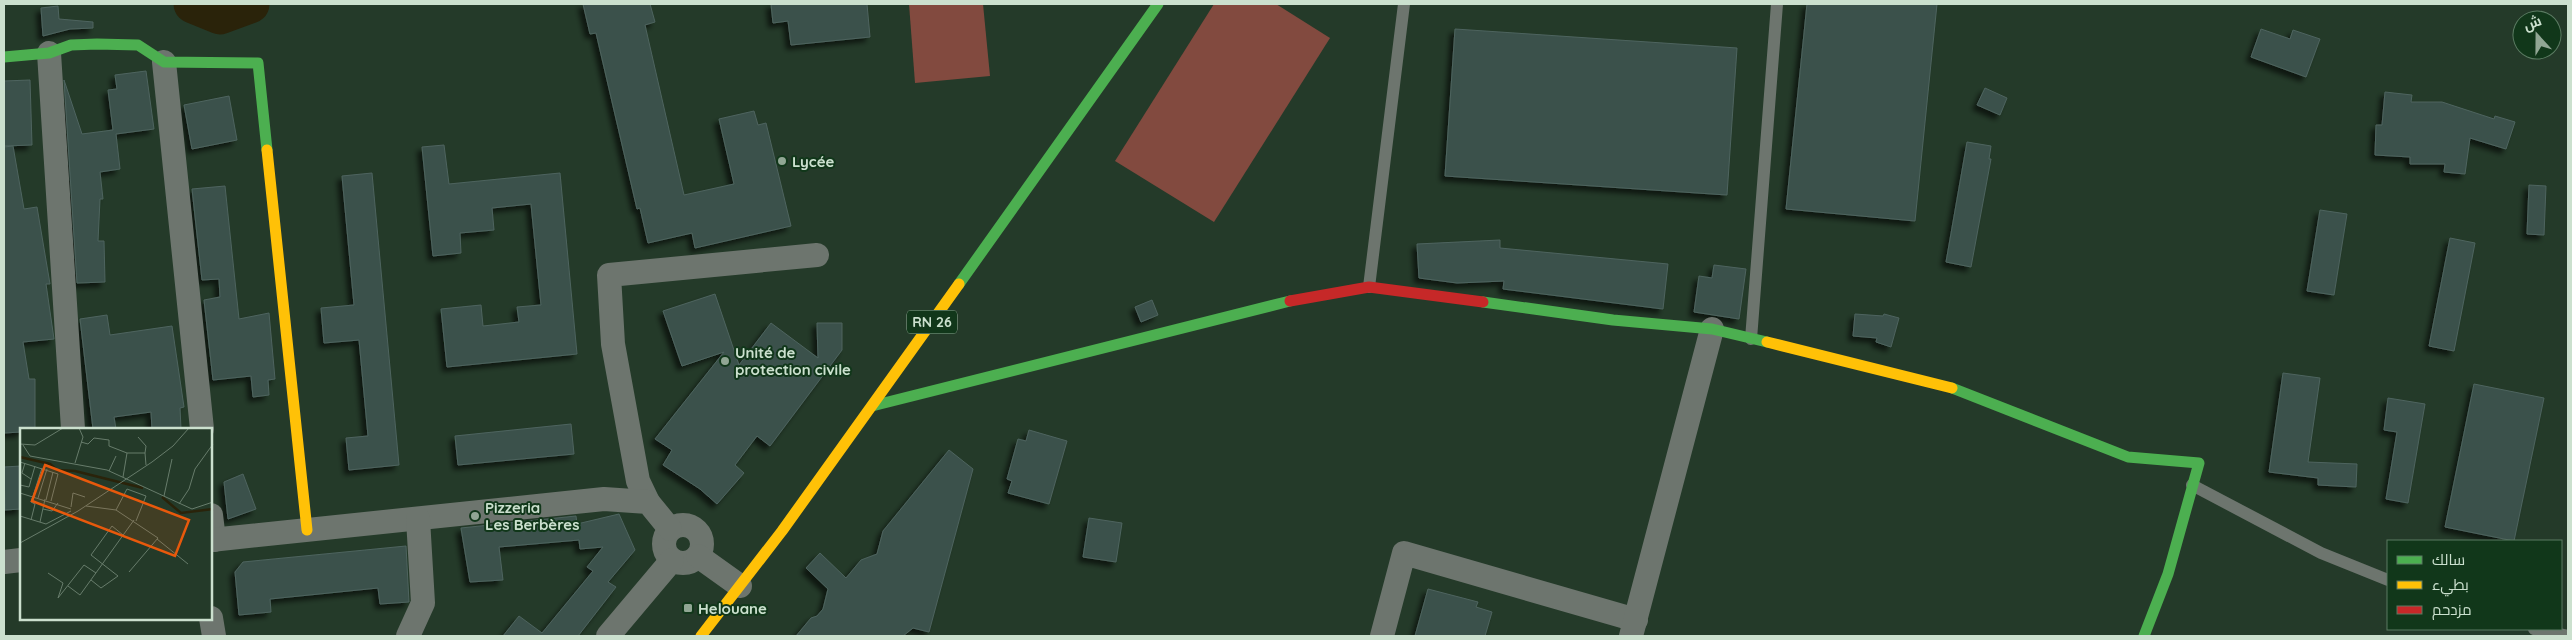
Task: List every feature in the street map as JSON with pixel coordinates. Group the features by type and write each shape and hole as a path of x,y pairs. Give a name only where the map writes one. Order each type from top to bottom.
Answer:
{"street":[{"name":"RN 26","path":"701,636 872,406 1158,4"},
{"path":"4,57 49,53 71,45 138,45 164,62 258,62 307,530"},
{"path":"49,53 73,428"},
{"path":"164,62 202,428"},
{"path":"670,529 648,502 638,481 613,344 608,276 817,255"},
{"path":"872,406 1305,297 1369,287 1613,320 1712,329 1962,390 2055,430 2128,457 2199,463 2168,574 2144,636"},
{"path":"1382,636 1404,553 1634,628 1712,329"},
{"path":"212,528 213,540 604,499 648,502"},
{"path":"408,636 423,603 418,519"},
{"path":"687,525 698,532 702,544 698,556 686,562 672,560 665,552 664,546 666,534 670,529 687,525"},
{"path":"698,556 740,586"},
{"path":"4,562 20,560"},
{"path":"608,636 672,560"},
{"path":"211,620 214,636"}],"lane":[{"path":"1369,287 1404,4"},
{"path":"1751,338 1777,4"},
{"path":"2192,485 2321,553 2387,580"},
{"path":"2539,630 2568,636"}],"shaded area":[{"path":"909,4 983,4 990,76 915,83"},
{"path":"1214,4 1276,4 1330,38 1214,222 1115,161"}],"building":[{"path":"583,4 650,4 655,22 645,25 684,195 734,184 719,119 754,111 758,125 766,123 791,226 695,248 692,233 648,243 640,208 637,209 596,33 590,34"},
{"path":"771,4 867,4 870,37 791,45 788,21 773,23"},
{"path":"1807,4 1937,4 1915,221 1786,209"},
{"path":"58,6 59,19 93,22 93,28 70,29 43,36 41,8"},
{"path":"1455,29 1737,48 1727,195 1445,176"},
{"path":"2261,29 2290,39 2293,30 2320,39 2306,77 2251,57"},
{"path":"146,71 154,129 116,134 120,169 100,172 103,199 100,199 98,241 104,241 105,282 77,283 64,80 82,134 113,130 108,90 117,89 115,75"},
{"path":"30,80 32,145 4,146 4,81"},
{"path":"1985,88 2007,98 2000,115 1977,105"},
{"path":"2385,92 2412,95 2411,102 2442,102 2494,119 2495,116 2515,122 2506,149 2470,138 2465,174 2444,172 2445,164 2410,164 2410,157 2375,155 2376,125 2382,125"},
{"path":"229,96 237,140 192,149 184,105"},
{"path":"1967,142 1991,146 1989,159 1991,159 1971,267 1946,262"},
{"path":"444,145 449,184 560,173 577,354 447,367 441,309 481,305 483,326 519,322 517,307 541,305 531,204 492,208 494,230 460,233 461,253 433,256 422,147"},
{"path":"13,146 24,209 37,207 50,284 46,284 54,339 23,342 29,379 35,379 35,428 20,428 20,432 4,433 4,147"},
{"path":"372,173 399,465 349,470 346,438 368,436 359,340 324,343 321,308 354,305 342,176"},
{"path":"2529,185 2546,186 2544,235 2527,234"},
{"path":"225,186 239,319 269,313 275,379 268,380 269,395 253,397 251,376 213,380 204,300 220,297 219,279 202,280 192,189"},
{"path":"2320,210 2347,214 2334,295 2307,291"},
{"path":"2450,238 2475,243 2454,351 2429,346"},
{"path":"1500,240 1500,248 1668,264 1663,309 1503,289 1504,281 1457,283 1419,278 1417,244"},
{"path":"1714,265 1746,269 1739,319 1694,312 1699,276 1712,278"},
{"path":"715,294 739,365 771,323 818,358 817,323 842,323 842,350 770,446 757,436 735,465 744,473 717,504 700,489 663,465 672,450 655,439 724,352 682,366 663,311"},
{"path":"1152,300 1158,315 1141,322 1135,307"},
{"path":"1855,314 1883,316 1884,314 1899,318 1891,347 1876,342 1877,338 1853,336"},
{"path":"107,315 110,335 172,326 184,407 180,408 181,428 152,428 151,412 114,417 116,428 93,428 80,319"},
{"path":"2283,373 2320,378 2308,462 2357,464 2356,487 2318,485 2318,478 2269,472"},
{"path":"2474,384 2544,398 2514,540 2445,527"},
{"path":"2388,398 2425,404 2408,503 2386,499 2397,432 2384,430"},
{"path":"571,424 574,454 458,465 455,436"},
{"path":"1029,430 1067,441 1049,504 1008,493 1012,481 1007,479 1018,439 1026,441"},
{"path":"949,450 973,469 929,632 913,628 903,636 796,636 811,618 817,616 823,609 828,589 806,568 820,553 846,578 861,560 877,554 883,531"},
{"path":"20,466 20,509 5,510 4,467"},
{"path":"243,474 256,509 228,519 224,482"},
{"path":"619,514 635,550 608,582 616,587 578,636 503,636 519,616 542,633 593,571 587,567 603,547 580,549 579,540 499,547 503,580 470,582 461,528 576,516 577,524"},
{"path":"1089,518 1122,523 1116,562 1083,557"},
{"path":"406,546 409,602 380,604 378,588 270,599 271,612 239,615 235,572 243,562"},
{"path":"1428,589 1478,602 1476,607 1492,612 1485,636 1415,636"}],"waterway":[{"path":"193,4 220,15 250,4"}],"traffic: fast":[{"path":"959,284 1158,4"},
{"path":"4,57 49,53 71,45 97,44 138,45 164,62 258,63 267,150"},
{"path":"872,406 1290,301"},
{"path":"1483,302 1613,320 1712,329 1767,342"},
{"path":"1952,388 2128,457 2199,463 2168,574 2144,636"}],"traffic: slow":[{"path":"267,150 307,530"},
{"path":"701,636 782,531 959,284"},
{"path":"1767,342 1952,388"}],"traffic: jam":[{"path":"1290,301 1369,287 1483,302"}],"place":[{"name":"Lycée","path":"782,161"},
{"name":"Unité de protection civile","path":"725,361"},
{"name":"Pizzeria Les Berbères","path":"475,516"},
{"name":"Helouane","path":"688,608"}]}
